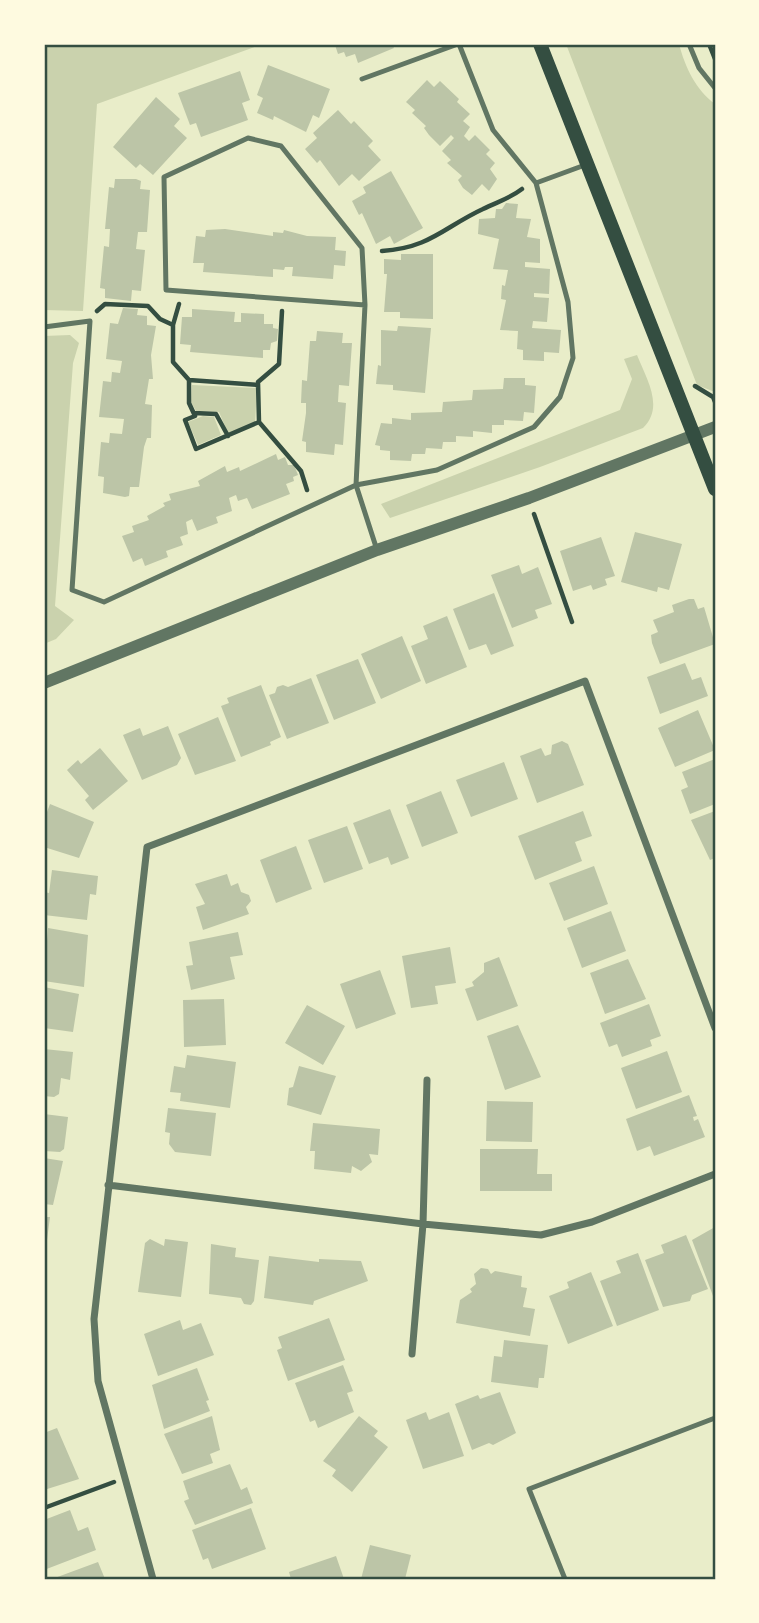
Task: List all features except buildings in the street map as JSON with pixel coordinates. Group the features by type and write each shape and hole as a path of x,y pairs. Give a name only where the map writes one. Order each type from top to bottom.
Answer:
{"main road":[{"path":"540,44 715,489"}],"street":[{"path":"44,683 377,550 529,498 715,427"},
{"path":"153,1579 98,1381 94,1336 108,1185 147,847 584,681 715,1028"},
{"path":"412,1353 423,1224 427,1080"},
{"path":"108,1185 423,1224 527,1234 559,1233 715,1174"}],"lane":[{"path":"44,327 90,321 72,590 104,602 356,485 437,470 534,427 560,397 573,358 568,302 536,183 493,130 459,44 362,79"},
{"path":"689,44 699,68 715,88"},
{"path":"365,305 166,290 164,177 248,138 281,146 362,248 365,305 356,485 377,550"},
{"path":"536,183 587,164"},
{"path":"565,1579 530,1489 715,1418"}],"path":[{"path":"709,44 715,59"},
{"path":"382,251 424,243 484,208 505,201 522,189"},
{"path":"97,311 105,304 148,306 160,319 173,325"},
{"path":"179,304 173,325 173,362 189,380 189,402 195,416 185,420 197,449 259,422"},
{"path":"282,307 279,364 258,385 259,422 301,471 307,490"},
{"path":"189,380 258,385"},
{"path":"694,384 697,390 714,399"},
{"path":"194,413 216,414 228,436"},
{"path":"529,498 572,622"},
{"path":"44,1508 125,1478"}],"green space":[{"path":"44,44 263,44 97,104 83,311 44,310"},
{"path":"566,44 679,44 692,77 702,92 715,104 715,392 697,385"},
{"path":"70,335 79,343 73,363 55,606 74,620 56,639 44,644 44,336"},
{"path":"637,355 649,383 653,402 653,411 643,428 540,467 390,518 381,504 620,410 632,379 624,359"},
{"path":"192,385 257,388 255,424 228,433 219,412 196,411 191,402"},
{"path":"203,416 214,417 221,435 198,445 188,422"}]}
